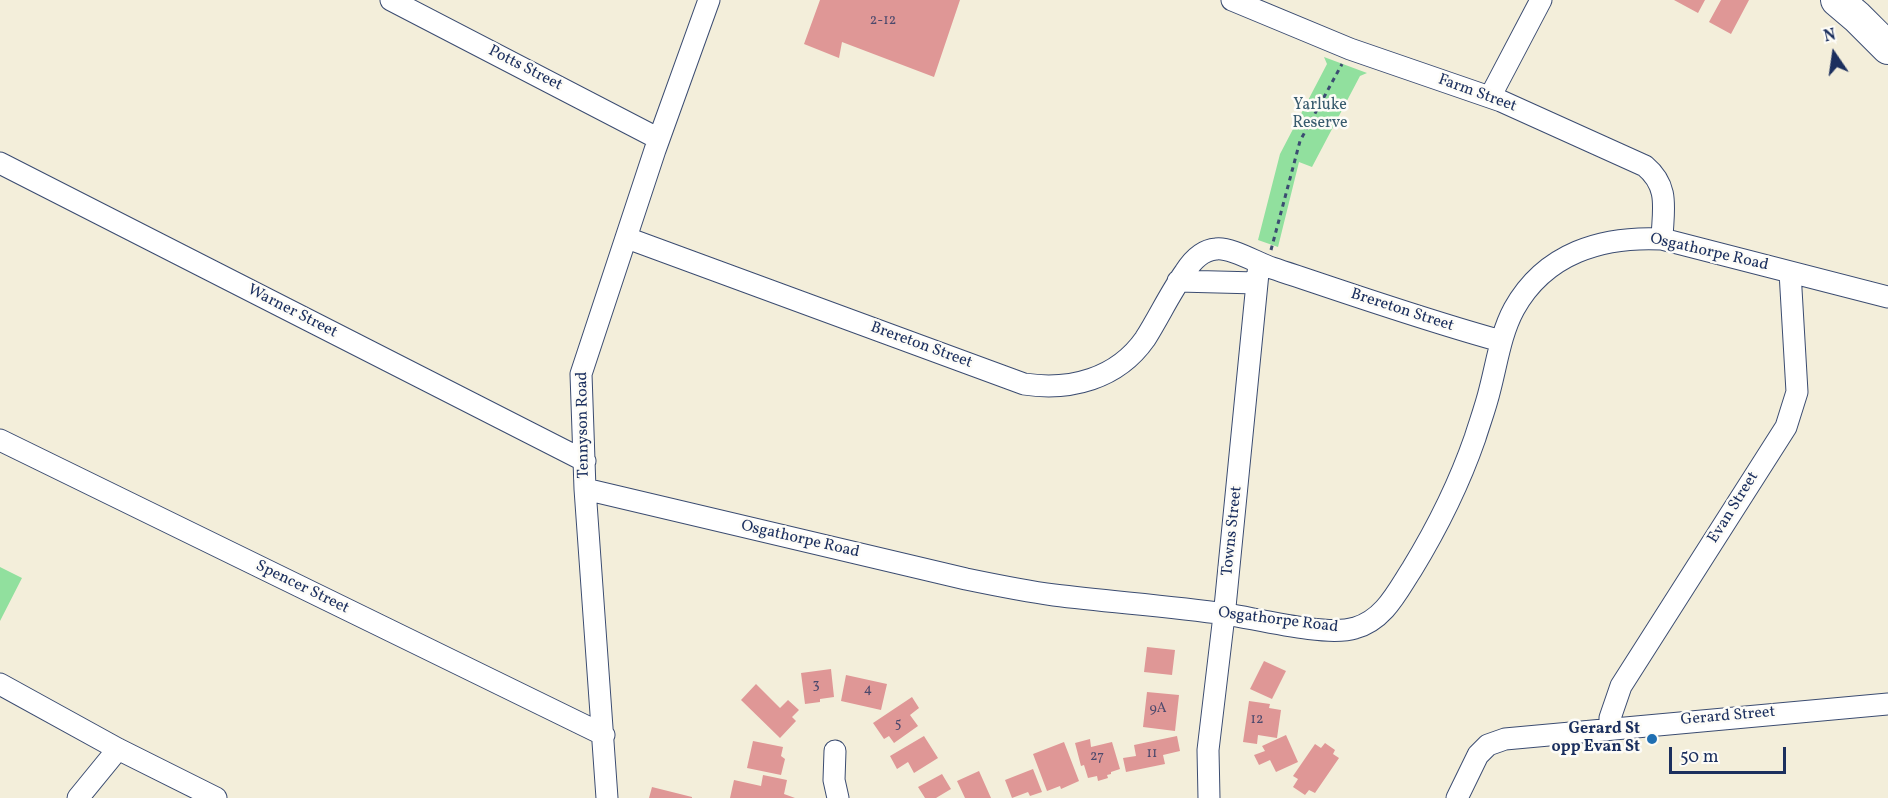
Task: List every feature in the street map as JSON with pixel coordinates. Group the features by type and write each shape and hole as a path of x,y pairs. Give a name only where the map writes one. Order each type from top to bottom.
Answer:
{"highway":[{"path":"1837,0 1888,48"},
{"path":"1860,0 1888,26"}],"street":[{"name":"Potts Street","path":"391,0 659,138"},
{"name":"Tennyson Road","path":"607,798 581,429 581,374 587,350 627,238 659,138 709,0"},
{"name":"Farm Street","path":"1232,0 1350,49 1491,97 1645,166 1660,182 1663,192 1662,238"},
{"path":"1491,97 1541,0"},
{"name":"Warner Street","path":"0,163 585,461"},
{"name":"Brereton Street","path":"627,238 1024,384 1038,386 1055,387 1088,381 1122,363 1145,339 1179,281 1199,256 1214,249 1225,249 1261,271 1502,341"},
{"name":"Osgathorpe Road","path":"585,489 966,579 1052,595 1225,614 1330,631 1354,629 1371,621 1392,601 1427,544 1464,466 1490,391 1502,341 1514,310 1522,297 1545,271 1560,260 1579,250 1608,241 1662,238 1888,297"},
{"name":"Brereton Street","path":"1179,281 1261,271"},
{"name":"Towns Street","path":"1209,798 1208,750 1225,614 1261,271"},
{"name":"Evan Street","path":"1610,728 1610,718 1621,686 1786,427 1797,392 1790,272"},
{"name":"Spencer Street","path":"0,440 604,735"},
{"path":"0,684 118,749 216,798"},
{"name":"Gerard Street","path":"1457,798 1478,755 1488,745 1504,739 1888,704"},
{"path":"78,798 118,749"},
{"path":"836,751 834,780 838,798"}],"path":[{"path":"1261,271 1304,132 1350,49"}],"green space":[{"name":"Yarluke Reserve","path":"1324,57 1367,73 1360,76 1312,167 1299,162 1278,247 1258,240 1280,154 1327,64"},
{"path":"0,567 22,578 0,621"}],"building":[{"path":"820,0 960,0 934,77 842,42 839,58 804,44"},
{"path":"1674,0 1705,0 1698,13"},
{"path":"1721,0 1749,0 1731,34 1709,22"},
{"path":"1147,647 1175,650 1172,675 1144,672"},
{"path":"1264,661 1286,671 1272,699 1250,689"},
{"path":"831,669 834,697 805,704 801,673"},
{"path":"846,675 887,684 881,710 841,701"},
{"path":"756,684 780,708 788,700 799,710 792,717 796,721 780,738 741,700"},
{"path":"1147,692 1179,695 1175,731 1143,727"},
{"path":"912,697 919,708 910,715 918,726 894,743 889,736 884,739 873,723"},
{"path":"1249,701 1270,704 1269,708 1281,710 1277,738 1258,735 1257,744 1243,742"},
{"path":"1286,735 1298,762 1276,772 1270,760 1259,765 1254,755 1265,751 1262,746"},
{"path":"924,736 938,758 914,773 908,762 897,769 890,756"},
{"path":"1177,736 1180,751 1163,755 1165,764 1126,772 1123,758 1136,756 1134,745"},
{"path":"1090,739 1091,747 1112,742 1120,769 1107,775 1108,778 1098,781 1097,776 1088,778 1084,765 1081,766 1075,743"},
{"path":"753,741 783,747 781,756 785,759 781,775 747,768"},
{"path":"1064,742 1079,781 1061,789 1060,786 1047,791 1033,754"},
{"path":"1325,743 1335,750 1333,754 1339,758 1315,793 1309,790 1305,795 1293,787 1298,779 1293,776 1315,744 1321,748"},
{"path":"1033,769 1042,792 1030,796 1028,792 1012,798 1005,780"},
{"path":"979,771 991,798 965,798 957,781"},
{"path":"942,774 951,789 936,798 925,798 918,787"},
{"path":"763,775 787,780 784,794 795,798 730,798 734,780 761,786"},
{"path":"652,787 692,797 692,798 649,798"}],"place":[{"name":"Gerard St opp Evan St","path":"1652,739"}]}
